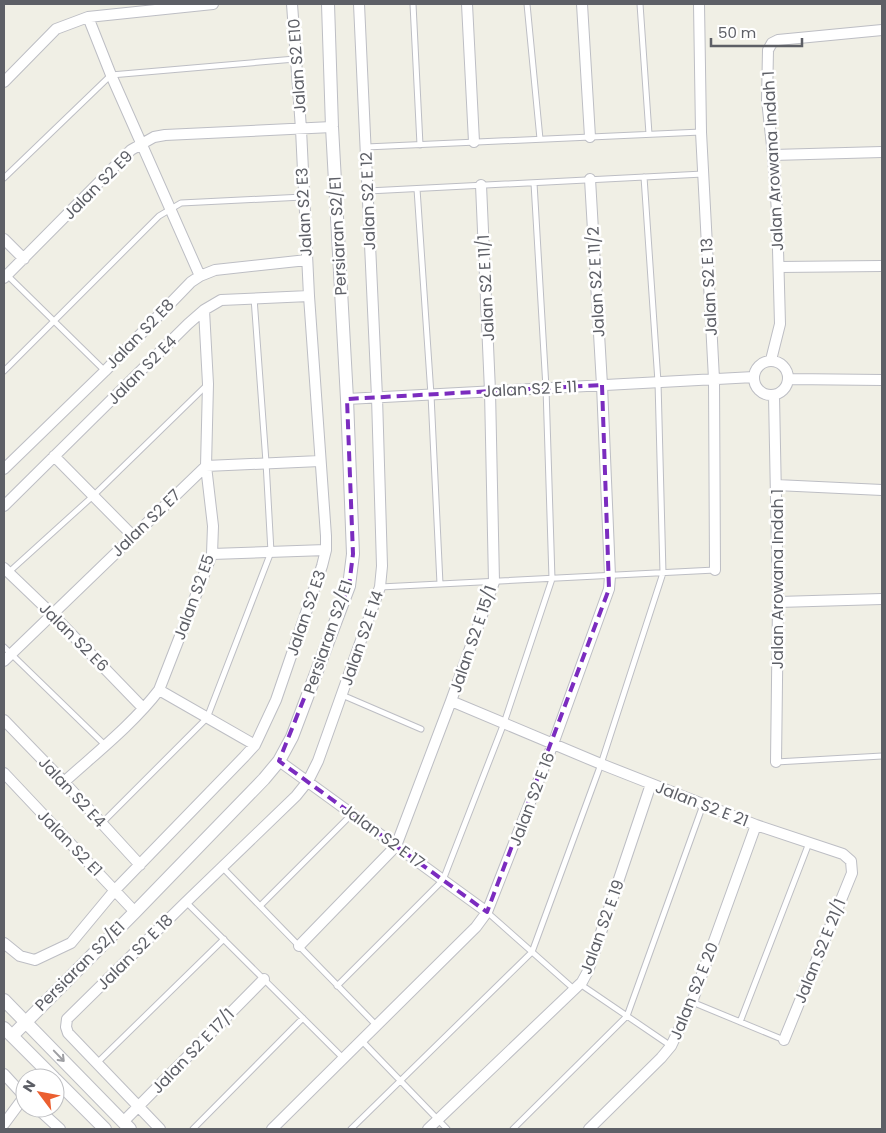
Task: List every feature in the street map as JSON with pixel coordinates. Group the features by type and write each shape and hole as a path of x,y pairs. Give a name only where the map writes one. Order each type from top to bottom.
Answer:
{"street":[{"path":"4,82 56,29 88,17 213,4"},
{"name":"Jalan S2 E10","path":"292,4 301,129"},
{"name":"Persiaran S2/E1","path":"8,1032 24,1021 135,912 264,779 279,761 292,737 349,586 353,554 347,399 332,127 328,4"},
{"name":"Jalan S2 E 12","path":"359,4 377,397"},
{"path":"467,4 474,142"},
{"path":"582,4 590,137"},
{"name":"Jalan S2 E 13","path":"699,4 701,132 714,379 715,570"},
{"path":"88,17 141,144 200,276"},
{"name":"Jalan Arowana Indah 1","path":"771,360 780,324 773,155 768,100 768,50 772,43 778,40 882,30"},
{"name":"Jalan S2 E9","path":"6,277 131,150 154,137 332,127"},
{"name":"Jalan S2 E3","path":"4,942 20,956 35,960 71,943 115,890 254,745 276,700 326,550 303,197 301,129"},
{"path":"773,155 882,152"},
{"name":"Jalan S2 E 11/2","path":"590,180 602,385"},
{"name":"Jalan S2 E 11/1","path":"481,185 490,391"},
{"path":"4,239 24,259"},
{"name":"Jalan S2 E8","path":"4,468 104,371 191,282 215,270 307,260"},
{"path":"778,266 882,266"},
{"name":"Jalan S2 E4","path":"4,506 204,310 221,300 309,296"},
{"name":"Jalan S2 E5","path":"64,782 105,745 159,690 212,554 213,526 206,466 208,384 204,310"},
{"path":"771,360 782,364 786,368 789,379 784,390 774,395 763,393 759,390 754,377 756,369 760,364 771,360"},
{"name":"Jalan S2 E 11","path":"347,399 754,377"},
{"path":"789,379 882,380"},
{"name":"Jalan S2 E 16","path":"272,1129 476,927 487,912 553,744 609,589 602,385"},
{"name":"Jalan S2 E 15/1","path":"396,846 494,582 490,391"},
{"name":"Jalan Arowana Indah 1","path":"774,395 778,602 776,762"},
{"name":"Jalan S2 E 14","path":"308,782 318,761 380,587 382,566 377,397"},
{"path":"54,456 133,536"},
{"path":"206,466 320,461"},
{"name":"Jalan S2 E7","path":"6,654 53,615 206,466"},
{"path":"776,485 882,490"},
{"path":"212,554 326,550"},
{"name":"Jalan S2 E6","path":"6,570 53,615 143,708"},
{"path":"778,602 882,600"},
{"path":"159,690 254,745"},
{"name":"Jalan S2 E 21","path":"451,701 600,764 756,825 843,854 851,862"},
{"name":"Jalan S2 E4","path":"4,720 140,865"},
{"name":"Jalan S2 E 17","path":"279,761 487,912"},
{"name":"Jalan S2 E1","path":"4,773 135,912"},
{"name":"Jalan S2 E 18","path":"160,1129 68,1033 66,1027 67,1019 296,796 308,782"},
{"name":"Jalan S2 E 19","path":"428,1129 578,987 588,971 651,784"},
{"name":"Jalan S2 E 20","path":"589,1129 671,1046 692,1002 756,825"},
{"path":"299,946 396,846"},
{"name":"Jalan S2 E 21/1","path":"784,1040 852,873 851,862"},
{"name":"Jalan S2 E 17/1","path":"126,1126 138,1107 264,979"},
{"path":"4,1000 126,1126"},
{"path":"8,1032 43,1068"},
{"path":"4,1074 15,1086"},
{"path":"65,1090 105,1129"},
{"path":"4,1124 15,1110"},
{"path":"48,1118 60,1129"}],"lane":[{"path":"413,4 420,145"},
{"path":"527,4 540,139"},
{"path":"640,4 649,134"},
{"path":"4,178 112,75 295,59"},
{"path":"366,147 701,132"},
{"path":"367,191 703,174"},
{"path":"352,1129 532,952 600,764 662,573 658,382 644,177"},
{"path":"338,986 443,880 504,723 552,579 546,388 534,182"},
{"path":"417,188 440,584"},
{"path":"4,371 159,216 170,208 182,204 303,197"},
{"path":"6,277 104,371"},
{"path":"102,823 208,718 271,552 254,298"},
{"path":"6,570 94,496 208,384"},
{"path":"380,587 715,570"},
{"path":"6,654 105,745"},
{"path":"342,695 421,729"},
{"path":"776,762 882,756"},
{"path":"513,1129 627,1016 703,804"},
{"path":"260,906 352,814"},
{"path":"740,1022 809,842"},
{"path":"222,867 377,1026"},
{"path":"186,902 343,1058"},
{"path":"487,912 532,952 578,987 627,1016 671,1046"},
{"path":"97,1064 224,939"},
{"path":"692,1002 784,1040"},
{"path":"193,1129 303,1018"},
{"path":"362,1040 447,1129"}],"highlighted area":[{"path":"602,385 609,589 487,912 279,761 349,586 353,554 347,399"}]}
